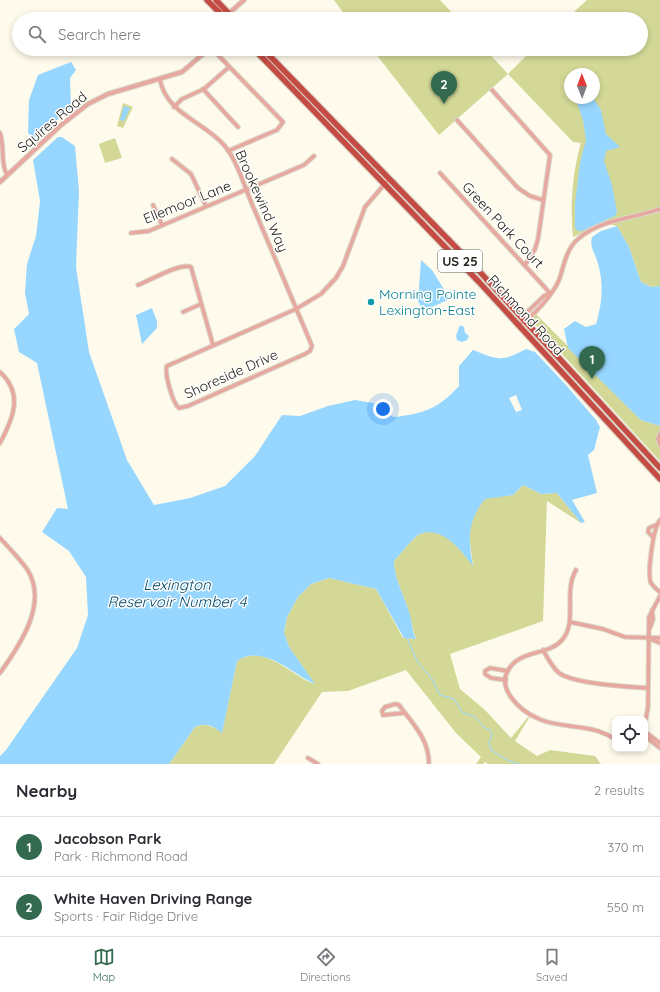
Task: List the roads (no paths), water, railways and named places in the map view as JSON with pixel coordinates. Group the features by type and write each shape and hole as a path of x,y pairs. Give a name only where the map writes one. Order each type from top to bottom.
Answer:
{"highway":[{"path":"207,0 220,12"},
{"path":"216,0 223,12"},
{"name":"Richmond Road","path":"261,56 518,324 660,479"},
{"name":"Richmond Road","path":"270,56 524,319 660,468"}],"street":[{"path":"231,12 244,0"},
{"name":"Squires Road","path":"0,182 60,126 88,104 108,94 160,80 187,69 201,56"},
{"path":"219,56 283,122 277,130 228,151"},
{"path":"174,107 182,99 203,90 229,67"},
{"name":"Brookewind Way","path":"160,80 164,94 174,107 218,139 228,151 296,308"},
{"path":"203,90 238,127"},
{"path":"492,90 550,155 536,245 524,265"},
{"path":"457,120 518,188 530,196 543,200"},
{"path":"0,133 3,144 4,169 7,175"},
{"name":"Ellemoor Lane","path":"131,233 143,233 246,190 304,165 314,156"},
{"path":"172,159 191,174 206,206"},
{"name":"Green Park Court","path":"440,173 550,293"},
{"name":"Shoreside Drive","path":"296,308 312,346 310,351 188,406 177,407 167,375 167,367 316,298 336,278 347,257 362,213 369,201 389,179"},
{"path":"153,205 162,225"},
{"path":"518,324 547,299 558,281 569,250 580,236 606,223 660,209"},
{"path":"138,285 178,268 190,266 213,345"},
{"path":"183,312 201,304"},
{"path":"0,372 12,389 15,406 9,427 0,443"},
{"path":"660,434 658,439 660,445"},
{"path":"660,520 656,525 653,537 650,575 651,583 660,592"},
{"path":"653,537 648,532 649,528 656,525"},
{"path":"0,538 27,569 34,588 35,600 33,611 22,640 0,673"},
{"path":"576,570 569,585 570,622 562,640 519,660 508,671 506,680 510,696 530,715 548,722 599,731 612,737"},
{"path":"648,716 650,628 653,619 652,610 660,596"},
{"path":"570,622 603,629 625,636 649,639 660,638"},
{"path":"649,639 660,643"},
{"path":"543,650 552,666 561,674 569,678 615,686 648,688"},
{"path":"506,680 491,678 485,674 485,671 490,668 508,671"},
{"path":"404,713 388,716 383,715 382,711 385,707 395,704 404,713 417,727 424,739 429,755 429,764"},
{"path":"648,734 660,743"},
{"path":"648,738 660,748"},
{"path":"308,758 318,764"}],"water":[{"path":"71,62 76,70 70,78 71,108 35,138 28,133 29,100 38,75"},
{"path":"577,104 597,104 601,110 606,134 620,147 606,151 604,161 612,185 617,212 615,216 582,231 578,231 575,228 575,204 580,163 586,140 583,120"},
{"path":"124,106 130,108 124,121 120,120"},
{"name":"Lexington Reservoir Number 4","path":"58,137 62,137 75,146 79,191 76,267 89,352 127,460 154,505 190,498 225,486 255,456 282,415 300,416 328,406 355,400 378,404 393,417 422,412 437,405 459,386 459,366 473,350 494,358 505,358 526,349 535,352 566,385 596,420 600,427 594,450 588,455 597,493 572,500 585,522 581,523 557,493 541,494 523,485 513,495 485,499 479,507 470,531 470,547 473,566 463,553 444,536 428,532 417,536 394,561 394,568 408,608 416,639 404,638 376,589 329,578 311,584 298,597 287,617 284,632 289,647 315,684 277,662 267,658 247,656 237,661 222,733 216,728 206,725 195,727 169,764 0,764 0,756 6,750 77,648 88,615 86,577 69,551 42,532 57,508 68,509 37,363 19,352 14,329 29,314 25,293 27,264 36,236 40,201 33,160"},
{"path":"617,226 629,247 641,282 651,287 660,286 660,426 641,420 568,348 564,329 575,321 586,327 596,324 600,309 602,286 600,272 592,248 592,237 601,231"},
{"path":"421,260 432,270 450,299 423,311 418,301"},
{"path":"152,308 157,321 157,328 142,344 136,315"},
{"path":"460,325 464,327 465,333 469,336 467,340 462,342 457,340 456,336"}],"waterway":[{"path":"407,638 417,661 432,679 440,695 454,699 462,712 475,717 485,728 490,730 492,735 489,742 491,750 507,760 519,764"}],"place":[{"name":"White Haven Driving Range","path":"444,104"},
{"name":"Morning Pointe Lexington-East","path":"371,302"},
{"name":"Jacobson Park","path":"592,379"}]}
